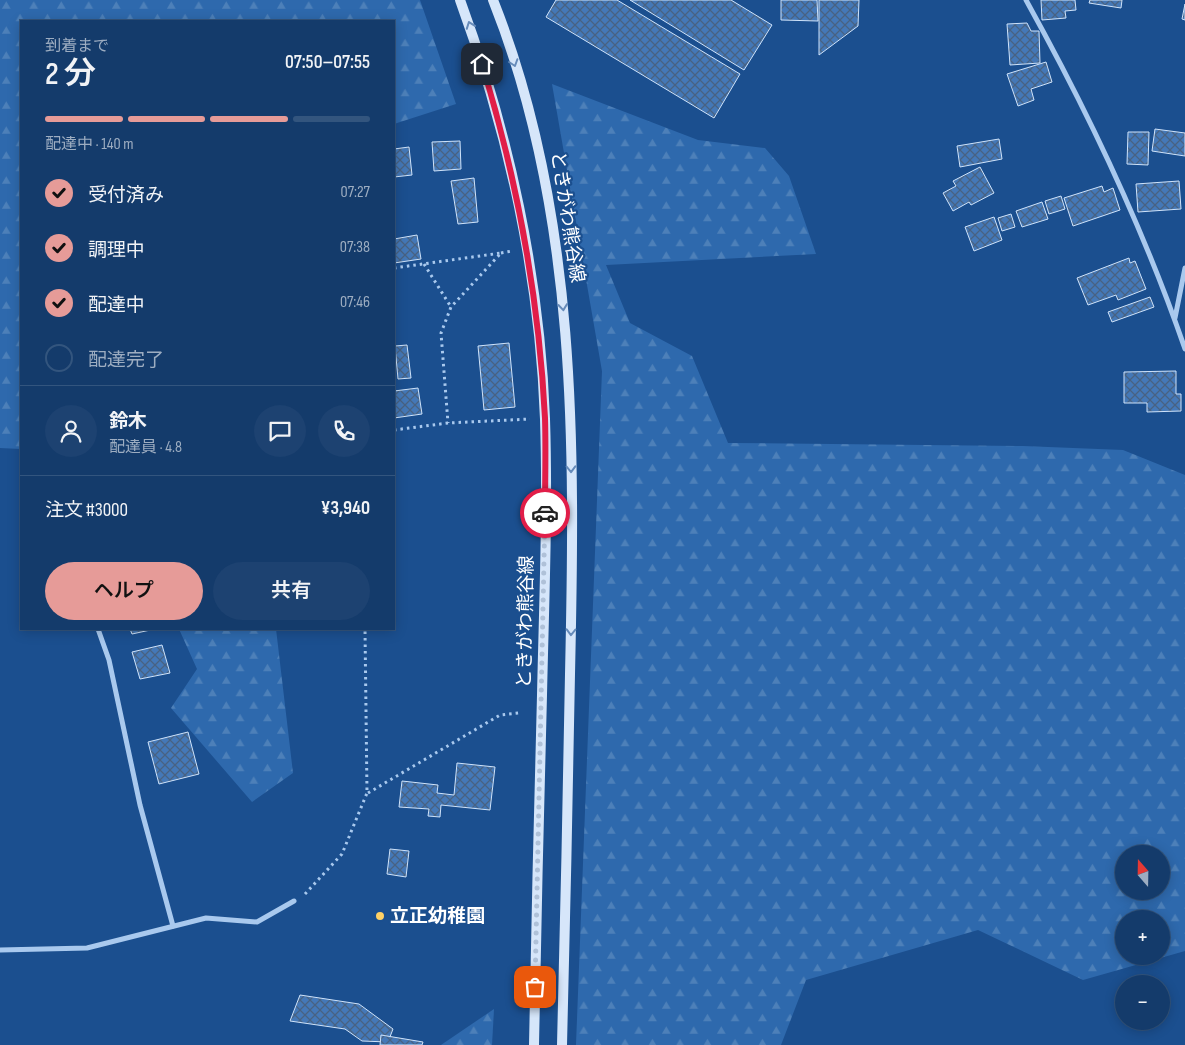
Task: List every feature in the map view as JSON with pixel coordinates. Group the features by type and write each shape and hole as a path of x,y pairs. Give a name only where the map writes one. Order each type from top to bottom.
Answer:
{"main road":[{"name":"ときがわ熊谷線","path":"460,0 491,93 511,169 527,248 545,418 545,564 534,1045"},
{"name":"ときがわ熊谷線","path":"492,0 522,84 539,150 556,243 564,323 570,419 573,560 562,1045"}],"street":[{"path":"1026,0 1080,99 1174,318 1185,349"},
{"path":"1174,318 1185,268"},
{"path":"98,630 109,660 140,805 173,926"},
{"path":"0,950 86,948 206,918 257,922 294,901"}],"path":[{"path":"395,268 501,253 451,307 441,333 448,423"},
{"path":"424,264 451,307"},
{"path":"395,430 448,423 545,418"},
{"path":"294,901 302,898 342,854 367,793 365,630"},
{"path":"367,793 500,715 518,713"}],"green space":[{"path":"0,0 420,0 456,104 395,124 395,20 20,20 20,449 0,448"},
{"path":"552,84 698,140 765,148 789,176 816,254 606,265 630,323 692,356 728,443 1023,446 1123,450 1185,475 1185,951 1170,955 1170,910 1115,910 1115,965 1136,965 1083,980 978,930 806,980 781,1045 576,1045 602,371"},
{"path":"179,630 276,630 293,773 252,802 171,708 197,669"},
{"path":"494,1009 492,1045 441,1045"}],"building":[{"path":"556,0 617,0 740,74 714,118 546,17"},
{"path":"630,0 731,0 772,25 744,70"},
{"path":"781,0 817,0 818,21 781,20"},
{"path":"819,0 859,0 858,26 819,55"},
{"path":"1041,0 1075,0 1076,10 1065,11 1066,18 1042,20"},
{"path":"1090,0 1122,0 1121,8 1089,3"},
{"path":"1185,4 1185,20 1182,19"},
{"path":"1027,23 1031,31 1039,31 1040,63 1010,65 1007,24"},
{"path":"1046,62 1052,82 1031,89 1034,100 1018,106 1007,74"},
{"path":"1155,129 1185,133 1185,156 1152,151"},
{"path":"1128,132 1149,132 1148,165 1127,164"},
{"path":"999,139 1002,159 960,167 957,146"},
{"path":"460,141 461,169 434,171 432,142"},
{"path":"409,147 412,175 395,177 395,149"},
{"path":"980,167 994,193 971,205 969,202 953,211 943,193 956,186 953,181"},
{"path":"474,178 478,222 458,224 451,181"},
{"path":"1179,181 1181,209 1138,212 1136,184"},
{"path":"1102,186 1104,192 1113,188 1120,210 1073,226 1064,198"},
{"path":"1061,196 1065,209 1049,214 1045,201"},
{"path":"1042,202 1048,219 1022,227 1016,211"},
{"path":"1011,214 1015,227 1002,231 998,218"},
{"path":"994,217 1002,240 974,251 965,227"},
{"path":"417,235 421,259 395,263 395,239"},
{"path":"1129,258 1130,263 1135,261 1146,289 1118,300 1116,295 1088,305 1077,278"},
{"path":"1150,297 1154,307 1112,322 1108,312"},
{"path":"509,343 515,407 484,410 478,346"},
{"path":"407,345 411,378 398,379 395,346"},
{"path":"1176,371 1176,394 1181,394 1181,411 1147,412 1147,403 1124,403 1124,372"},
{"path":"418,388 422,414 395,418 395,391"},
{"path":"130,630 150,630 132,634"},
{"path":"162,645 170,673 140,679 132,652"},
{"path":"188,732 199,774 159,784 148,742"},
{"path":"457,763 495,767 490,810 441,805 440,817 428,816 429,809 399,807 402,781 438,785 437,793 454,795"},
{"path":"390,849 409,851 406,877 387,874"},
{"path":"300,995 359,1004 393,1029 388,1042 362,1041 345,1029 290,1021"},
{"path":"381,1035 423,1042 422,1045 380,1045"}],"way so far":[{"path":"535,987 545,513"}],"place":[{"name":"立正幼稚園","path":"380,916"}],"route":[{"path":"482,64 509,160 527,248 545,418 545,513"}]}
